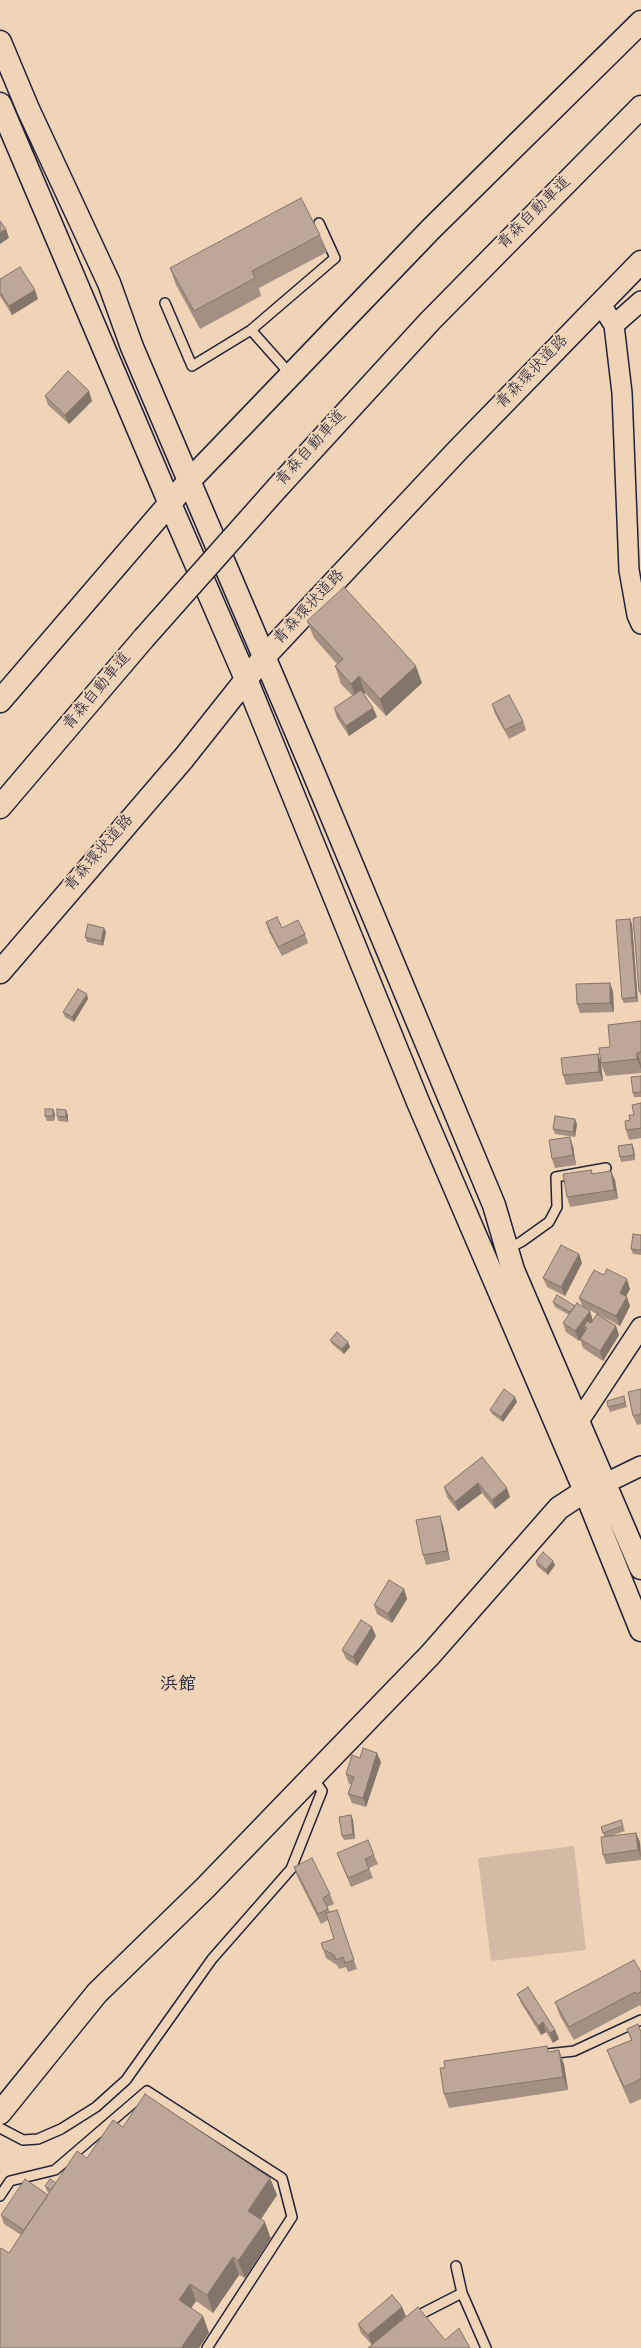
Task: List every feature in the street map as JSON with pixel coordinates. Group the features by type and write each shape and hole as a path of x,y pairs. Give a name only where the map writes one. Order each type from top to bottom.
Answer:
{"main road":[{"path":"0,702 189,481 431,229 641,22"},
{"path":"0,42 28,109 109,283 132,347 264,656 494,1205 514,1270 641,1568"},
{"path":"0,104 246,679 388,1023 418,1102 585,1491 641,1630"},
{"name":"青森自動車道","path":"0,807 144,638 278,487 430,322 641,107"},
{"name":"青森環状道路","path":"0,972 183,759 264,656 600,303 641,262"},
{"path":"0,2113 97,1993 206,1888 313,1778 430,1655 559,1508 585,1491 606,1483"}],"street":[{"path":"614,325 641,301"},
{"path":"600,303 614,325 622,393 629,570 641,624"},
{"path":"564,1442 580,1422 641,1327"},
{"path":"606,1483 641,1466"}],"lane":[{"path":"165,303 192,366 251,330 335,258 319,223"},
{"path":"251,330 291,375"},
{"path":"507,1249 521,1242 549,1222 557,1207 556,1177 606,1168"},
{"path":"0,2128 23,2140 38,2139 61,2129 96,2107 126,2080 212,1959 291,1869 322,1791 313,1778"},
{"path":"535,2055 574,2051 641,2020"},
{"path":"0,2196 10,2182 55,2170 148,2092 282,2178 292,2217 207,2348"},
{"path":"456,2266 462,2293 486,2348"},
{"path":"408,2324 419,2314 462,2293"}],"shaded area":[{"path":"574,1846 586,1950 491,1961 478,1858"}],"building":[{"path":"301,198 320,235 252,271 255,278 194,311 170,268"},
{"path":"0,221 6,229 0,233"},
{"path":"20,267 35,290 9,306 0,292 0,279"},
{"path":"68,371 89,391 65,415 45,396"},
{"path":"344,587 416,666 380,699 359,676 351,684 335,666 343,659 307,621"},
{"path":"361,690 373,708 346,726 334,708"},
{"path":"509,695 523,721 505,730 492,704"},
{"path":"277,917 282,928 298,920 305,934 278,947 266,922"},
{"path":"641,917 641,991 639,991 633,918"},
{"path":"630,919 636,997 622,999 616,920"},
{"path":"88,924 104,928 101,941 85,937"},
{"path":"610,983 610,1003 577,1004 576,984"},
{"path":"78,989 87,994 72,1017 63,1012"},
{"path":"641,1021 641,1052 637,1053 637,1059 601,1063 599,1048 610,1047 608,1025"},
{"path":"598,1054 599,1072 563,1075 561,1058"},
{"path":"641,1076 641,1092 633,1093 631,1077"},
{"path":"641,1103 641,1128 626,1130 625,1121 630,1120 629,1115 634,1115 632,1105"},
{"path":"45,1109 53,1109 53,1116 45,1116"},
{"path":"57,1109 66,1110 66,1117 57,1116"},
{"path":"555,1116 575,1119 573,1132 553,1129"},
{"path":"570,1137 573,1155 552,1159 549,1140"},
{"path":"632,1144 634,1155 620,1157 618,1146"},
{"path":"591,1170 592,1174 611,1171 614,1190 567,1197 563,1174"},
{"path":"633,1234 641,1235 641,1250 631,1249"},
{"path":"561,1245 579,1254 561,1287 543,1278"},
{"path":"607,1269 627,1279 620,1293 627,1297 616,1316 579,1298 594,1270 604,1275"},
{"path":"557,1295 575,1306 570,1312 553,1302"},
{"path":"577,1303 590,1311 575,1331 563,1323"},
{"path":"597,1314 616,1326 600,1351 580,1339 587,1328 584,1326 587,1321 591,1323"},
{"path":"337,1332 348,1342 342,1349 330,1340"},
{"path":"504,1389 515,1397 501,1417 490,1410"},
{"path":"641,1389 641,1414 633,1416 628,1392"},
{"path":"624,1396 625,1403 608,1407 607,1401"},
{"path":"482,1457 507,1488 492,1500 478,1483 455,1502 444,1487"},
{"path":"440,1516 447,1551 423,1555 416,1520"},
{"path":"543,1552 553,1561 546,1570 536,1561"},
{"path":"389,1580 404,1589 388,1614 374,1605"},
{"path":"361,1620 372,1627 353,1657 342,1650"},
{"path":"363,1748 377,1753 363,1798 348,1794 354,1777 346,1774 352,1755 360,1758"},
{"path":"351,1815 353,1834 342,1836 339,1817"},
{"path":"621,1820 623,1826 603,1833 601,1827"},
{"path":"636,1833 638,1850 603,1855 601,1837"},
{"path":"368,1840 374,1855 365,1859 369,1869 348,1878 337,1853"},
{"path":"312,1858 330,1894 323,1898 328,1909 318,1914 294,1867"},
{"path":"337,1910 354,1960 345,1963 343,1957 336,1960 334,1955 323,1949 321,1943 334,1939 326,1913"},
{"path":"634,1960 641,1972 641,1992 636,1994 635,1992 569,2027 555,2002"},
{"path":"528,1987 555,2030 550,2033 543,2022 538,2026 517,1994"},
{"path":"638,2024 641,2032 641,2079 624,2087 607,2050 632,2040 627,2029"},
{"path":"547,2046 548,2052 559,2050 563,2077 444,2094 440,2068 445,2068 444,2061"},
{"path":"145,2094 270,2178 248,2211 265,2222 238,2261 233,2257 207,2295 190,2284 179,2300 203,2316 181,2348 0,2348 1,2248 9,2253 77,2151 87,2158 113,2120 123,2127"},
{"path":"25,2179 48,2195 24,2230 1,2215"},
{"path":"50,2179 56,2183 51,2190 45,2186"},
{"path":"392,2295 402,2307 368,2335 358,2324"},
{"path":"418,2307 445,2340 459,2328 470,2348 368,2348"}],"district":[{"name":"浜館","path":"178,1686"}]}
